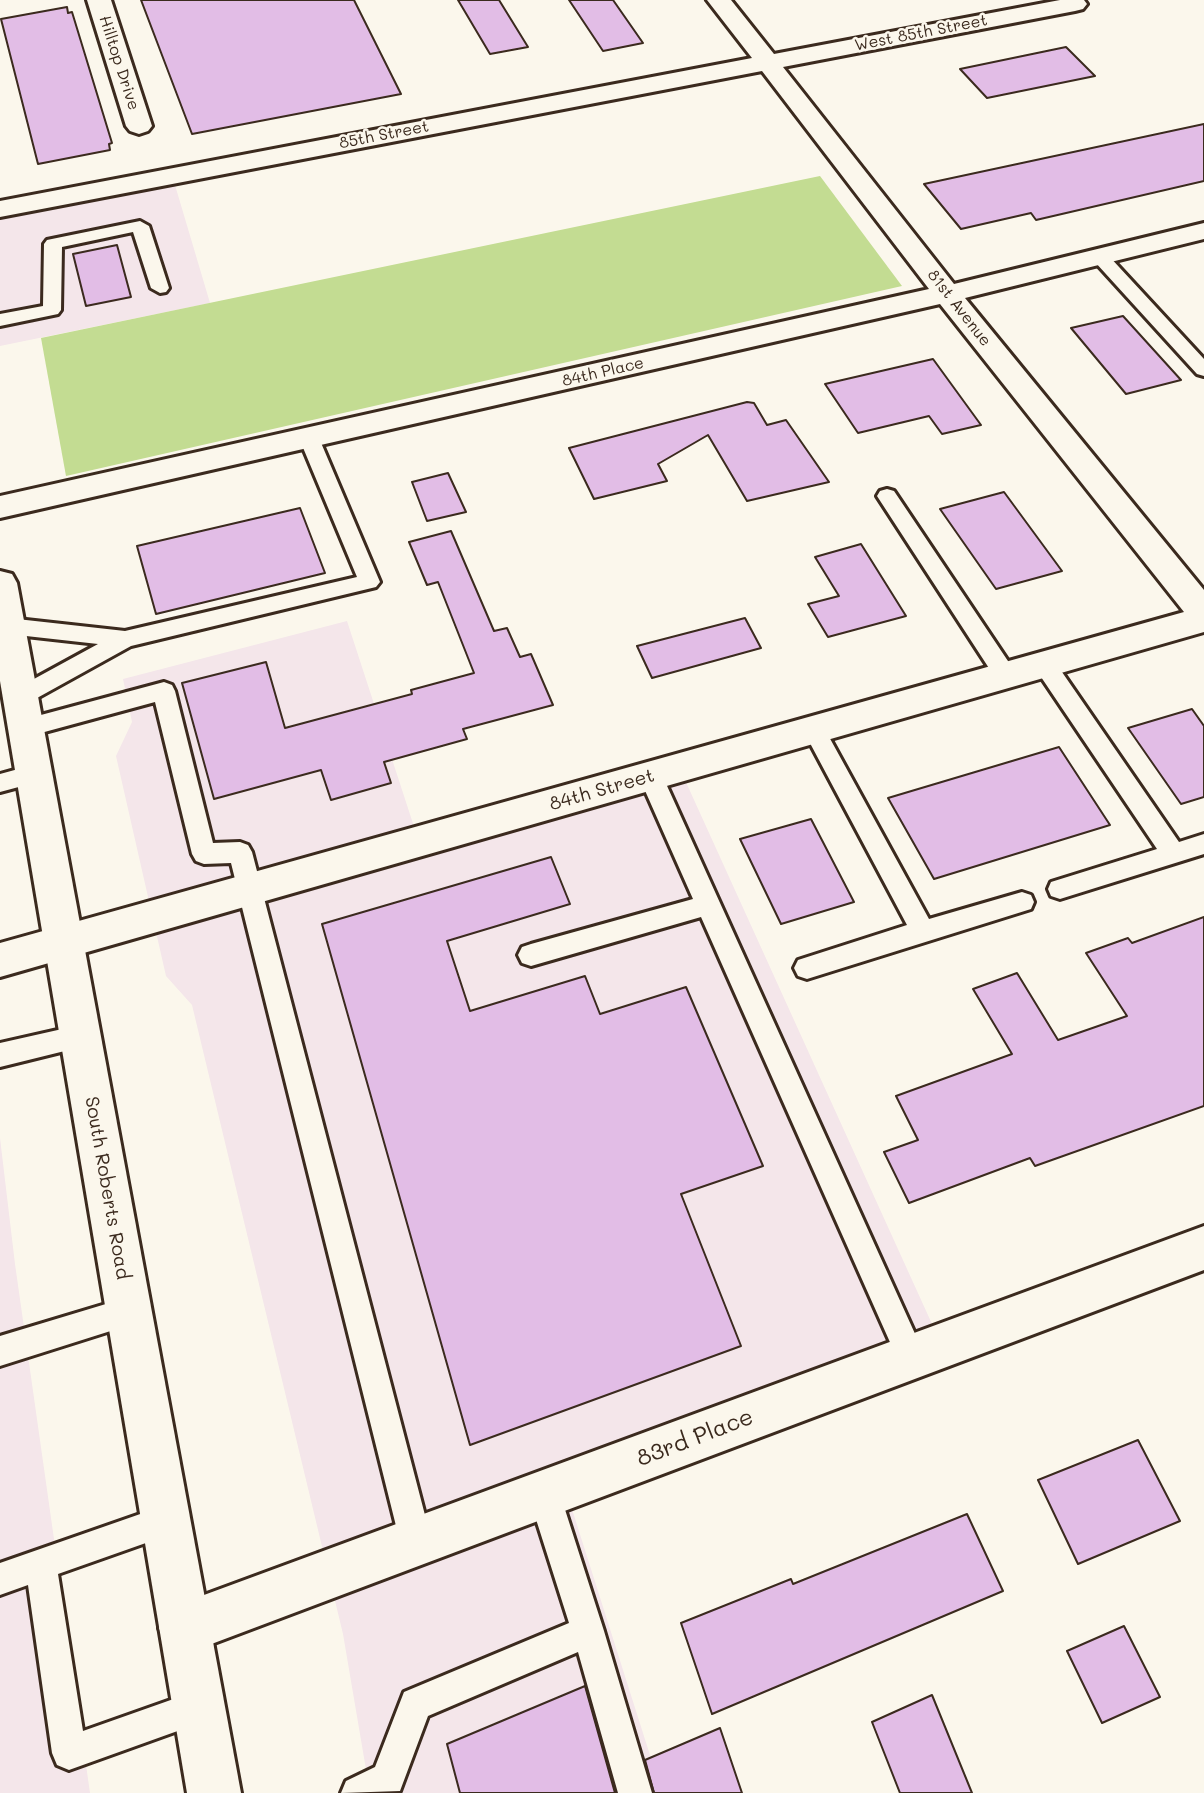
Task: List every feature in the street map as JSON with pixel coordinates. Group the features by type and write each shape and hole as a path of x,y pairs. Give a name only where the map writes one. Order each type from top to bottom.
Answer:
{"street":[{"name":"Hilltop Drive","path":"99,0 139,126"},
{"name":"81st Avenue","path":"719,0 947,294 1204,613"},
{"name":"West 85th Street","path":"768,61 1074,4"},
{"name":"85th Street","path":"0,209 768,61"},
{"name":"84th Place","path":"0,507 947,294 1204,231"},
{"name":"South Roberts Road","path":"0,583 23,712 17,778 64,943 214,1793"},
{"name":"84th Street","path":"0,960 1204,619"},
{"name":"83rd Place","path":"185,1628 1204,1248"}],"lane":[{"path":"0,320 52,310 53,244 140,226 160,288"},
{"path":"1101,258 1204,370"},
{"path":"8,626 125,639 369,582 309,438"},
{"path":"887,496 1006,676"},
{"path":"23,712 125,639"},
{"path":"1045,665 1174,854"},
{"path":"23,712 164,691 204,854 240,852 416,1542"},
{"path":"814,730 923,931"},
{"path":"651,777 911,1357"},
{"path":"1060,889 1204,844"},
{"path":"807,968 1022,902"},
{"path":"531,955 708,905"},
{"path":"0,1055 80,1037"},
{"path":"0,1350 129,1312"},
{"path":"544,1494 588,1631 635,1793"},
{"path":"0,1579 166,1521"},
{"path":"41,1565 69,1753 199,1707"},
{"path":"358,1793 388,1779 416,1704 588,1631"}],"shaded area":[{"path":"175,185 210,303 0,346 0,219"},
{"path":"347,621 419,842 680,769 942,1346 565,1487 662,1793 370,1793 343,1634 192,1005 166,976 116,756 132,722 123,679"},
{"path":"0,1138 15,1264 90,1793 0,1793"}],"green space":[{"path":"820,176 902,286 66,476 41,338"}],"building":[{"path":"141,0 354,0 401,94 192,134"},
{"path":"458,0 499,0 528,47 490,54"},
{"path":"569,0 613,0 643,43 603,51"},
{"path":"67,7 68,13 72,12 112,143 109,144 110,150 38,164 1,19"},
{"path":"1066,47 1095,76 987,98 960,69"},
{"path":"1204,124 1204,181 1036,220 1031,213 961,229 924,184"},
{"path":"117,245 131,297 86,306 73,254"},
{"path":"1123,316 1181,380 1126,394 1071,328"},
{"path":"933,359 981,425 942,434 929,416 858,433 825,384"},
{"path":"747,402 754,403 767,425 786,420 829,482 747,501 708,435 658,464 667,481 594,499 569,448"},
{"path":"448,473 466,512 427,521 412,482"},
{"path":"1004,492 1062,571 996,589 940,509"},
{"path":"300,508 325,573 156,614 137,546"},
{"path":"451,531 494,631 507,628 520,657 531,654 553,705 463,729 467,739 384,762 391,783 331,800 321,770 214,799 182,683 266,662 285,728 412,694 411,690 474,673 438,582 427,585 409,542"},
{"path":"861,544 906,616 828,637 808,604 839,596 815,557"},
{"path":"745,618 761,648 652,678 637,646"},
{"path":"1192,709 1204,726 1204,797 1181,804 1128,728"},
{"path":"1059,747 1110,825 934,879 888,798"},
{"path":"811,819 854,902 781,924 740,839"},
{"path":"551,857 570,904 447,941 470,1011 585,976 600,1014 686,987 763,1166 681,1194 741,1346 470,1445 322,924"},
{"path":"1204,917 1204,1106 1035,1166 1030,1158 909,1203 884,1152 918,1140 896,1096 1012,1054 973,989 1017,973 1058,1040 1127,1016 1086,953 1128,938 1132,943"},
{"path":"1138,1440 1180,1521 1078,1564 1038,1480"},
{"path":"967,1514 1003,1591 712,1714 681,1623 791,1579 793,1584"},
{"path":"1124,1626 1160,1697 1102,1723 1067,1651"},
{"path":"585,1686 615,1793 460,1793 447,1744"},
{"path":"932,1695 972,1793 900,1793 872,1722"},
{"path":"720,1728 742,1793 654,1793 645,1760"}]}
